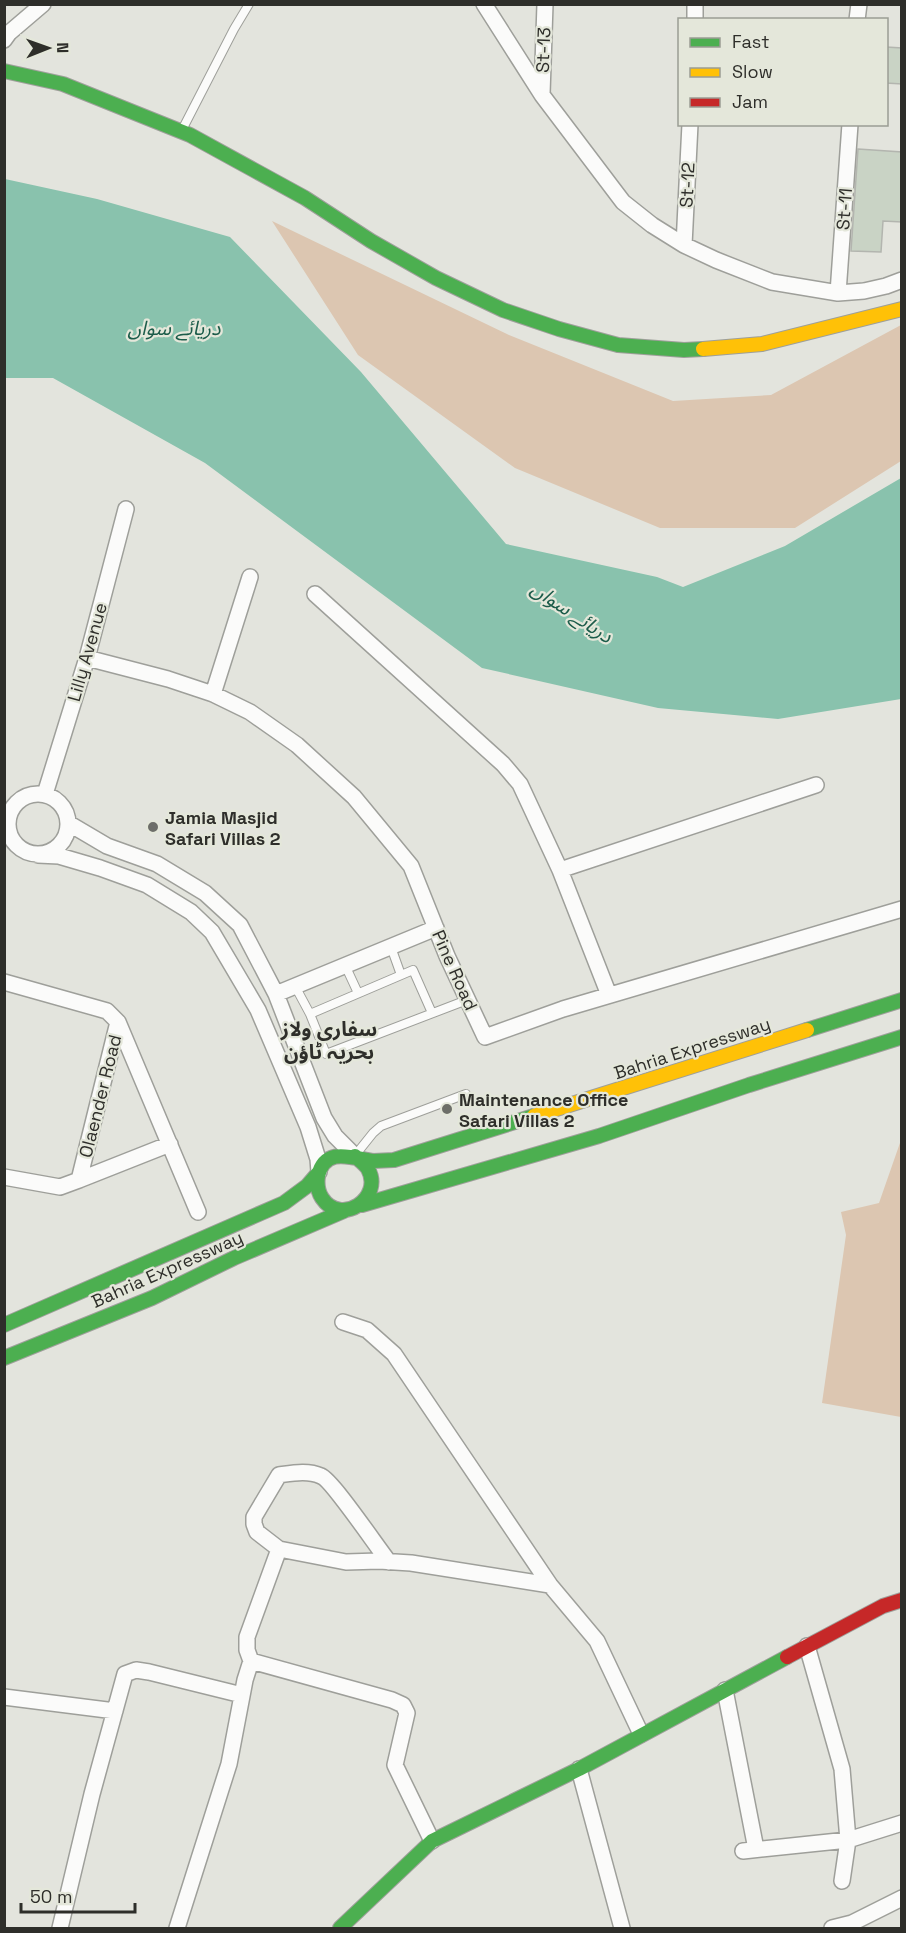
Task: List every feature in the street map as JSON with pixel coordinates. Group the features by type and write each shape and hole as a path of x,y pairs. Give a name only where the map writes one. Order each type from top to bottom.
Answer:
{"main road":[{"path":"4,71 63,84 182,131 305,198 371,241 436,278 503,310 559,329 618,345 684,350 762,344 902,309"},
{"name":"Bahria Expressway","path":"355,1156 378,1162 394,1160 902,1000"},
{"path":"362,1205 372,1191 372,1174 368,1166 355,1156 346,1154 330,1159 319,1172 317,1183 319,1193 325,1202 344,1211 599,1137 749,1085 902,1037"},
{"name":"Bahria Expressway","path":"4,1325 284,1203 307,1186 319,1172"},
{"name":"Bahria Expressway","path":"4,1358 152,1298 234,1258 344,1211"},
{"path":"340,1929 432,1841 579,1769 883,1606 902,1600"}],"street":[{"path":"484,4 542,95 623,202 652,225 684,245 772,282 838,293 864,291 902,280"},
{"name":"St-13","path":"542,95 545,4"},
{"path":"4,40 41,6"},
{"name":"St-12","path":"684,245 690,126"},
{"name":"St-11","path":"838,293 850,126"},
{"name":"Lilly Avenue","path":"45,794 87,658 126,509"},
{"path":"213,694 250,577"},
{"path":"315,594 503,764 520,784 560,870 609,995"},
{"name":"Pine Road","path":"87,658 168,679 213,694 250,712 297,745 354,797 411,866 467,1000 485,1037 563,1009 902,909"},
{"path":"560,870 816,785"},
{"path":"23,851 11,840 7,825 8,809 22,798 37,793 45,794 64,808 68,823 65,839 53,851 38,855"},
{"path":"68,823 107,846 158,864 205,894 240,925 276,994 324,1118 334,1136 355,1156"},
{"path":"4,846 38,855 59,856 147,885 191,912 212,932 258,1010 308,1127 316,1149 319,1172"},
{"path":"276,994 436,928"},
{"name":"Olaender Road","path":"4,982 107,1011 118,1022 79,1180 60,1187 4,1177"},
{"path":"118,1022 198,1212"},
{"path":"79,1180 170,1144"},
{"path":"343,1322 367,1330 394,1354 550,1585 597,1641 641,1734"},
{"path":"388,1562 335,1487 323,1476 300,1472 279,1475 254,1517 257,1532 279,1549 346,1562 388,1562 550,1585"},
{"path":"177,1929 229,1764 251,1661 247,1650 247,1637 279,1549"},
{"path":"807,1646 842,1769 848,1840 842,1881"},
{"path":"251,1661 403,1705 407,1713 395,1765 432,1841"},
{"path":"60,1929 92,1794 125,1674 136,1670 242,1695"},
{"path":"725,1690 750,1850 848,1840 902,1823"},
{"path":"4,1697 115,1712"},
{"path":"579,1769 622,1929"},
{"path":"832,1929 852,1923 902,1898"}],"lane":[{"path":"182,131 249,4"},
{"path":"391,947 401,975"},
{"path":"345,965 358,993"},
{"path":"310,1014 413,970 432,1013"},
{"path":"295,986 310,1014 326,1053 467,1000"},
{"path":"355,1156 381,1126 466,1094"}],"shaded area":[{"path":"272,221 509,335 673,401 771,395 901,325 901,461 795,528 660,528 515,468 358,355"},
{"path":"901,1140 901,1417 822,1403 846,1235 841,1212 879,1203"}],"water":[{"name":"دریائے سواں","path":"5,179 97,199 230,237 361,372 506,544 657,577 683,587 785,546 901,478 901,699 778,719 658,708 482,668 205,463 53,378 5,378"}],"building":[{"path":"888,47 902,48 902,84 888,83"},
{"path":"858,149 902,152 902,222 883,221 881,252 851,251"}],"traffic: fast":[{"path":"4,71 63,84 190,135 305,198 371,241 436,278 503,310 559,329 618,345 684,350 703,349"},
{"path":"807,1030 902,1000"},
{"path":"362,1205 599,1136 749,1085 902,1037"},
{"path":"355,1156 357,1158 358,1159 362,1162 368,1169 371,1180 370,1190 358,1205 339,1210 330,1206 322,1198 318,1187 318,1176 322,1167 333,1157 340,1156 357,1158 373,1161 394,1160 534,1116"},
{"path":"4,1325 284,1203 307,1186 319,1172"},
{"path":"4,1358 152,1298 234,1258 344,1211"},
{"path":"340,1928 432,1841 579,1769 787,1657"}],"traffic: slow":[{"path":"703,349 762,344 902,309"},
{"path":"534,1116 807,1030"}],"traffic: jam":[{"path":"787,1657 883,1606 902,1600"}],"place":[{"name":"Jamia Masjid Safari Villas 2","path":"153,827"},
{"name":"Maintenance Office Safari Villas 2","path":"447,1109"}],"district":[{"name":"سفاری ولاز بحریہ ٹاؤن","path":"329,1040"}]}
